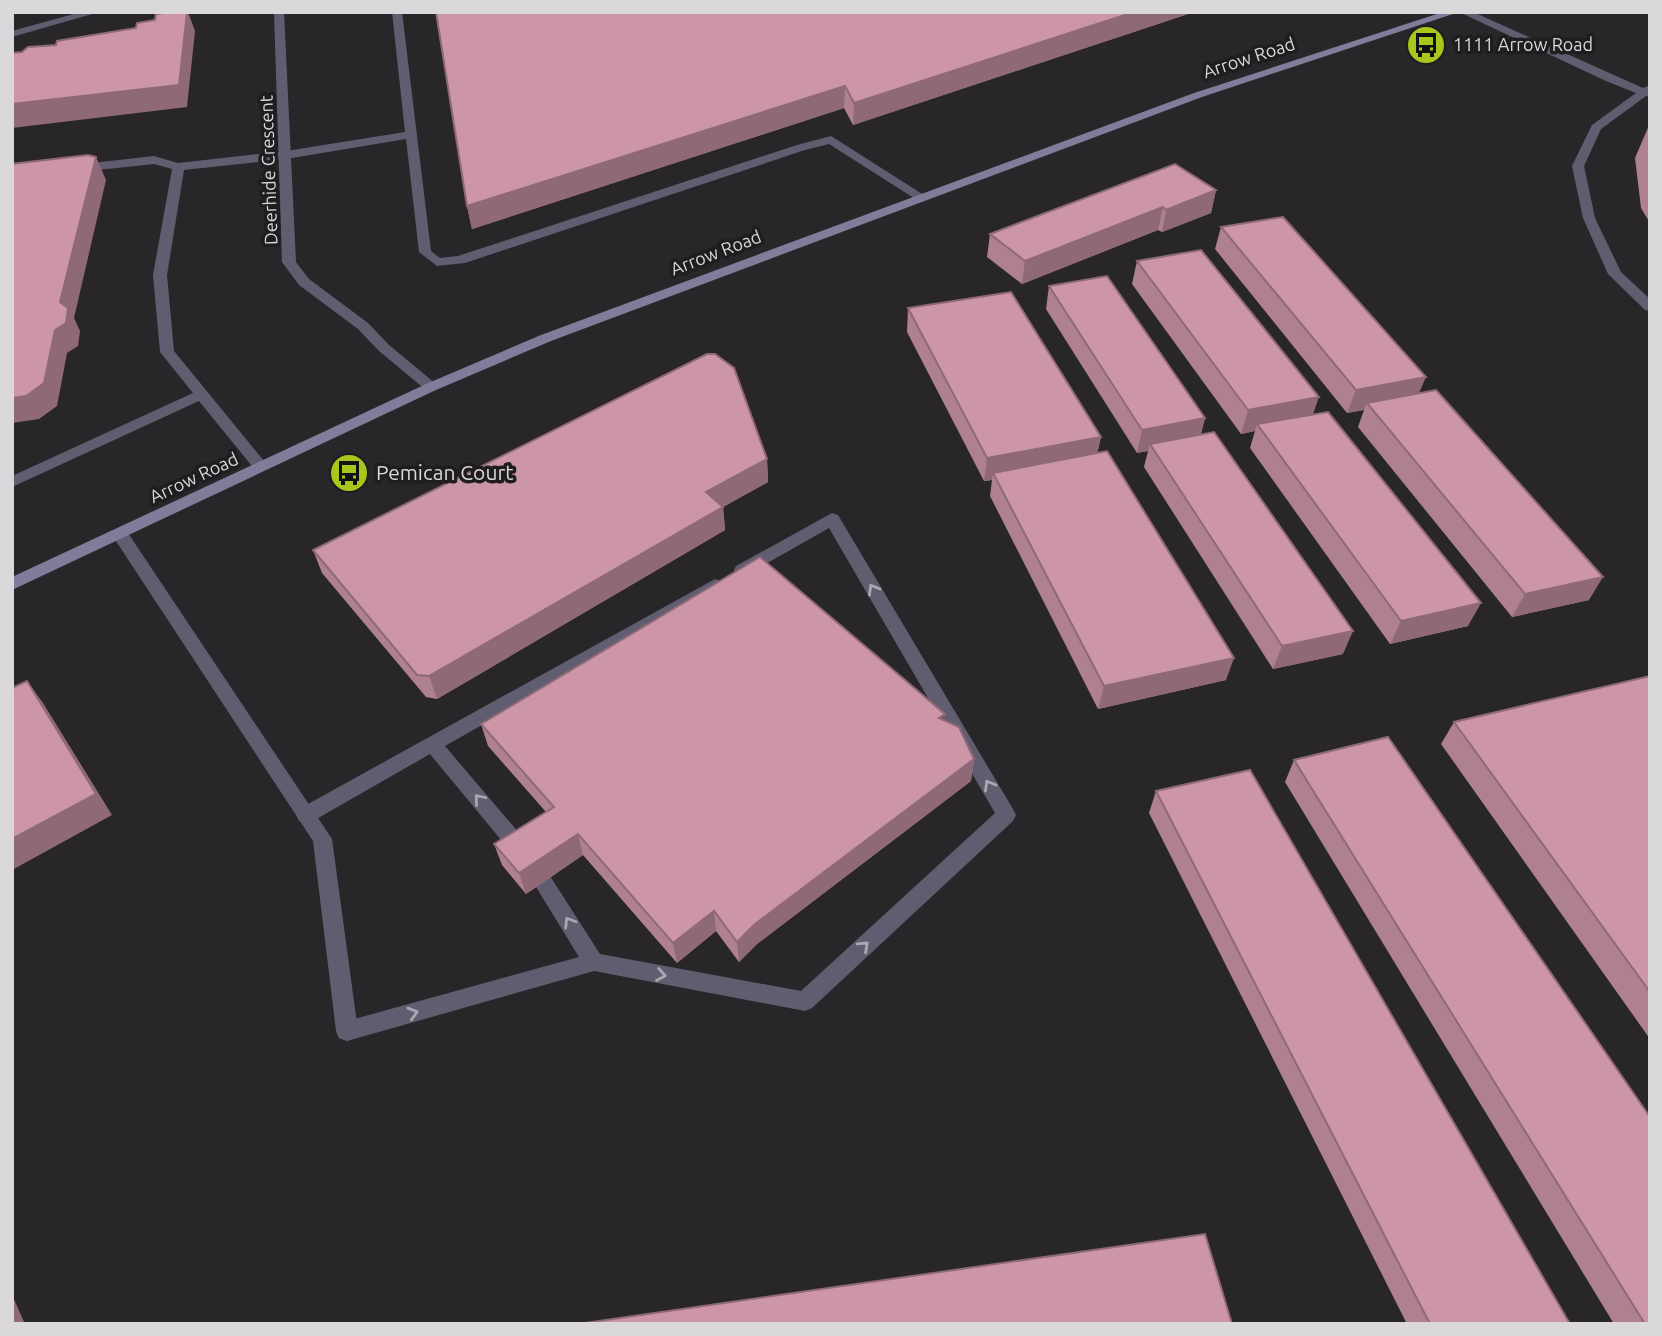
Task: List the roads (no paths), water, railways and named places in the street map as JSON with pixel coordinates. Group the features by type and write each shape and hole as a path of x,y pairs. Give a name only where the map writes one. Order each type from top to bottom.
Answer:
{"street":[{"path":"12,33 94,12"},
{"name":"Deerhide Crescent","path":"279,12 289,262 304,282 363,326 384,348 431,387"},
{"path":"397,12 425,252 437,262 460,260 801,147 831,140 921,197"},
{"name":"Arrow Road","path":"12,584 431,387 546,338 1198,94 1454,12"},
{"path":"1464,12 1647,91"},
{"path":"1647,91 1596,127 1578,166 1589,218 1615,274 1650,307"},
{"path":"64,170 154,160 178,167 286,155 412,134"},
{"path":"178,167 160,275 167,352 261,467"},
{"path":"12,482 202,394"},
{"path":"120,534 306,815 322,839 347,1031 594,962 805,1001 1006,815 832,519 306,815"},
{"path":"433,744 523,852"},
{"path":"543,883 594,962"}],"place":[{"name":"1111 Arrow Road","path":"1426,45"},
{"name":"Pemican Court","path":"349,473"}]}
